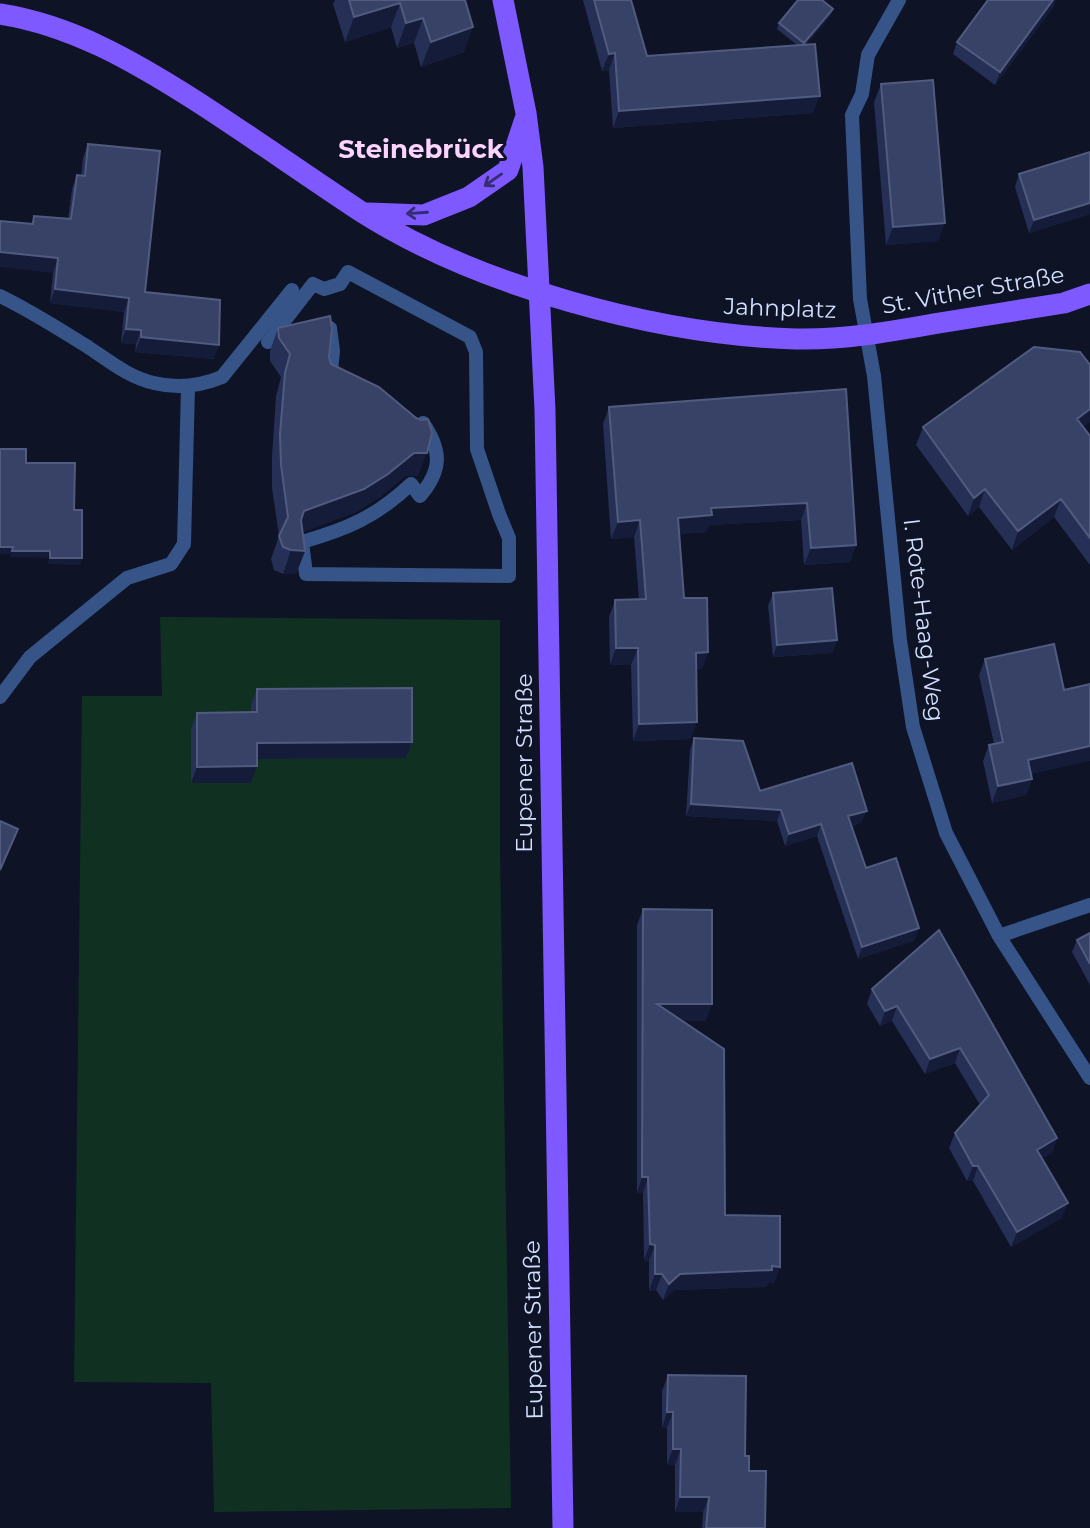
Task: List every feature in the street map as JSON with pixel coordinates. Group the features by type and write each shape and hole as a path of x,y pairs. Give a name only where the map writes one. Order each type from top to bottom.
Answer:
{"main road":[{"name":"Eupener Straße","path":"503,0 526,113 533,167 540,293 549,562 563,1528"},
{"name":"Jahnplatz","path":"0,14 57,27 139,65 363,213 455,261 540,293 631,317 710,332 797,338 865,335"},
{"path":"363,213 424,215 469,197 508,170 526,113"},
{"name":"St. Vither Straße","path":"865,335 1064,303 1090,294"}],"street":[{"name":"Jahnplatz","path":"865,335 858,268 852,116 862,94 868,55 899,0"},
{"path":"348,272 400,300 470,337 476,352 477,449 509,538 509,576 306,574 302,542 361,522 411,484 420,496 430,485 436,471 438,455 432,437 423,424 414,434 363,393 330,381 330,328 268,342 313,284 324,289 340,284 348,272"},
{"path":"0,296 32,311 131,375 154,383 188,387 222,377 292,290"},
{"name":"I. Rote-Haag-Weg","path":"865,335 874,376 900,640 913,727 946,833 999,936 1090,1077"},
{"path":"0,696 30,657 127,578 171,564 184,544 188,387"},
{"path":"999,936 1090,905"}],"green space":[{"path":"160,617 500,620 500,853 511,1508 214,1512 211,1383 74,1382 82,696 162,696"}],"building":[{"path":"349,0 465,0 473,27 431,42 423,18 406,23 400,3 354,17"},
{"path":"594,0 631,0 647,56 815,44 820,96 619,111 615,53 609,54"},
{"path":"798,0 822,0 833,9 804,43 779,23"},
{"path":"988,0 1053,0 1000,72 957,42"},
{"path":"933,80 945,223 893,227 881,84"},
{"path":"88,144 160,151 145,292 220,300 219,345 141,337 141,330 126,329 129,298 55,289 58,258 0,252 0,221 33,224 34,216 71,219 77,175 85,176"},
{"path":"1090,152 1090,203 1034,220 1019,174"},
{"path":"330,316 331,364 379,387 416,418 428,419 432,433 427,453 414,453 364,489 304,511 301,520 305,551 291,550 283,547 279,536 288,517 280,434 285,373 290,354 279,338 278,328"},
{"path":"1034,347 1080,352 1090,365 1090,409 1077,419 1090,436 1090,538 1061,499 1018,531 985,489 974,498 923,427"},
{"path":"846,389 856,545 811,548 807,503 711,508 712,515 678,518 684,598 707,598 708,652 696,653 697,722 639,724 638,648 616,648 615,600 646,599 640,520 618,522 609,407"},
{"path":"0,449 26,449 26,463 75,463 74,510 82,510 82,558 50,558 50,551 12,551 13,547 0,547"},
{"path":"832,588 837,640 777,645 773,593"},
{"path":"1054,644 1064,690 1090,684 1090,746 1028,760 1032,779 998,786 989,745 1003,742 985,659"},
{"path":"412,688 412,742 257,743 257,766 197,767 197,713 257,712 257,689"},
{"path":"694,738 743,741 760,791 852,763 867,811 848,816 866,868 896,858 919,928 862,947 821,824 789,834 781,810 691,804"},
{"path":"0,821 18,829 0,870"},
{"path":"643,909 712,910 712,1004 657,1004 724,1049 725,1215 780,1216 780,1267 772,1266 772,1270 680,1274 669,1284 662,1274 655,1274 655,1245 650,1244 648,1177 642,1177"},
{"path":"939,930 1057,1138 1037,1150 1068,1203 1017,1232 978,1166 973,1166 955,1133 989,1095 960,1048 930,1059 897,1006 885,1011 872,989"},
{"path":"1090,933 1090,964 1077,940"},
{"path":"668,1375 746,1376 745,1456 749,1456 749,1471 766,1471 765,1528 706,1528 709,1497 680,1497 681,1449 673,1449 673,1412 667,1412"}],"district":[{"name":"Steinebrück","path":"421,149"}]}
